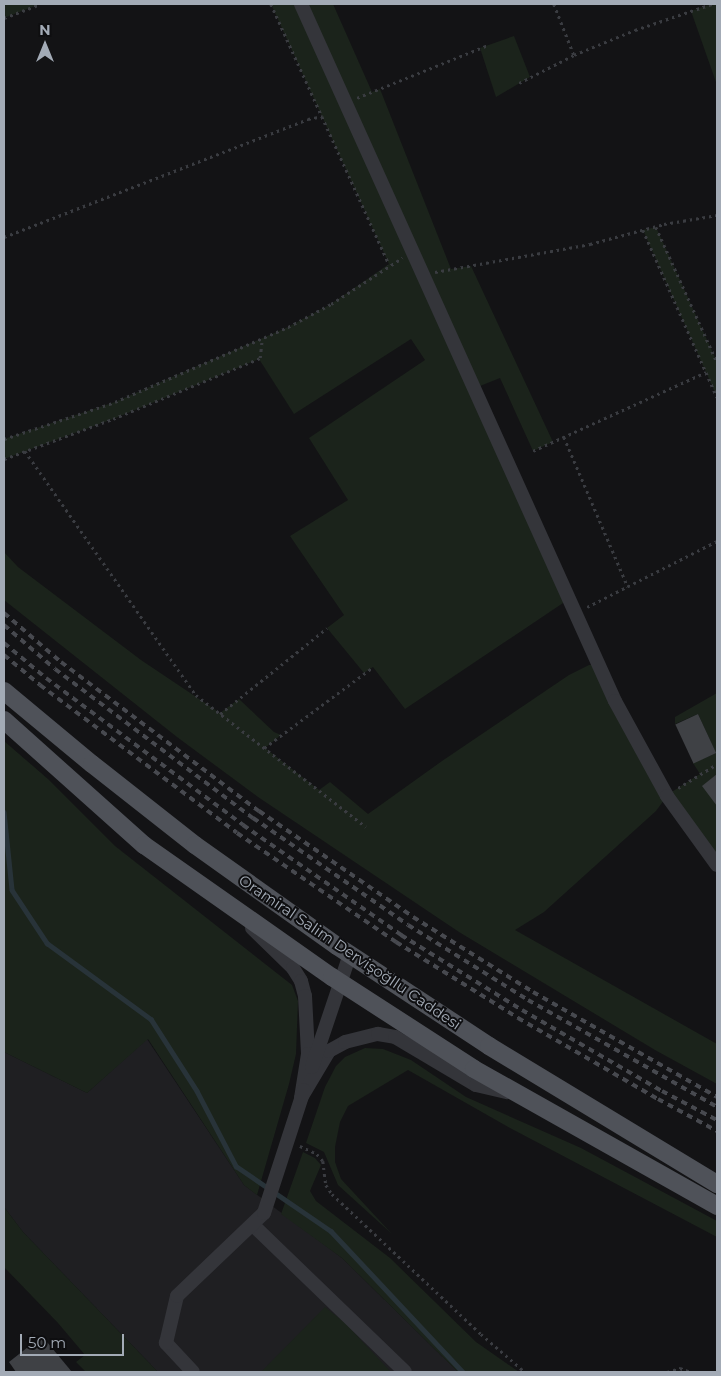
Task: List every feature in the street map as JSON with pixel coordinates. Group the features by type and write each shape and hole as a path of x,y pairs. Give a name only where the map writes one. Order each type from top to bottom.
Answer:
{"main road":[{"name":"Oramiral Salim Dervişoğllu Caddesi","path":"4,691 92,764 195,845 350,954 489,1046 717,1184"},
{"name":"Oramiral Salim Dervişoğllu Caddesi","path":"4,720 144,845 340,982 474,1069 717,1206"}],"street":[{"path":"302,4 614,700 667,796 717,865"},
{"path":"226,903 293,968 301,981 306,996 308,1034 301,1098"},
{"path":"193,1372 166,1343 177,1296 264,1213 350,954"},
{"path":"301,1098 329,1051 353,1039 378,1034 395,1037 476,1085 518,1094"},
{"path":"253,1225 405,1372"}],"path":[{"path":"4,18 40,4"},
{"path":"4,439 115,402 262,339 331,304 389,264 272,4"},
{"path":"554,4 574,55"},
{"path":"519,83 574,55 635,30 712,4"},
{"path":"346,103 488,45"},
{"path":"4,237 299,123 323,116"},
{"path":"424,274 590,244 656,226 717,215"},
{"path":"656,226 717,362"},
{"path":"643,230 717,397"},
{"path":"4,459 113,419 260,358 262,339"},
{"path":"534,451 706,372"},
{"path":"564,437 628,587"},
{"path":"25,451 196,694 366,827"},
{"path":"576,613 717,541"},
{"path":"220,714 327,628"},
{"path":"264,748 373,667"},
{"path":"667,796 717,764"},
{"path":"286,1144 317,1154 323,1161 326,1185 332,1194 481,1334 526,1372"},
{"path":"667,1372 680,1368 692,1372"}],"shaded area":[{"path":"4,4 40,4 4,18"},
{"path":"271,4 333,4 372,92 380,89 451,269 471,266 553,442 533,451 500,378 475,388 569,599 405,709 373,667 364,673 327,628 344,615 290,536 348,500 309,438 425,360 411,339 294,414 259,359 113,419 4,459 4,439 115,402 288,327 331,304 389,264"},
{"path":"717,4 717,85 691,11"},
{"path":"514,36 530,77 496,97 480,48"},
{"path":"656,227 717,362 717,397 643,230"},
{"path":"4,552 18,567 141,660 220,713 239,699 274,732 281,735 265,748 319,790 330,782 368,814 442,761 569,675 589,665 598,664 667,795 700,774 693,763 716,753 698,714 675,724 675,717 717,693 717,865 667,796 656,811 544,912 515,930 717,1044 717,1084 655,1050 459,932 258,797 177,737 4,600"},
{"path":"4,741 48,779 115,846 292,985 298,1001 296,1054 257,1195 244,1185 148,1039 87,1093 4,1052"},
{"path":"147,1039 244,1185 342,1258 458,1372 158,1372 23,1232 4,1207 4,1052 87,1093"},
{"path":"365,1048 383,1049 411,1060 466,1097 581,1148 717,1221 717,1237 510,1128 408,1070 348,1106 340,1122 335,1147 335,1162 341,1179 392,1234 338,1185 324,1152 306,1143 325,1087 336,1066 345,1057"},
{"path":"303,1152 315,1158 321,1165 310,1191 316,1201 390,1258 476,1342 519,1372 458,1372 342,1258 281,1214"},
{"path":"4,1207 23,1232 158,1372 86,1372 76,1362 85,1355 58,1323 4,1267"},
{"path":"325,1307 345,1323 391,1372 261,1372"}],"building":[{"path":"698,714 716,753 694,764 675,725"},
{"path":"717,774 717,806 702,786"},
{"path":"42,1336 72,1372 16,1372 9,1362"}],"waterway":[{"path":"4,812 12,890 47,943 151,1019 197,1091 236,1166 331,1231 463,1372"}],"railway":[{"path":"4,613 61,662 259,811 413,917 533,992 717,1097"},
{"path":"4,625 55,669 253,818 408,925 528,1000 717,1107"},
{"path":"4,643 46,678 243,825 401,935 522,1010 662,1091 717,1120"},
{"path":"4,655 40,685 237,833 396,942 518,1018 717,1131"}]}
